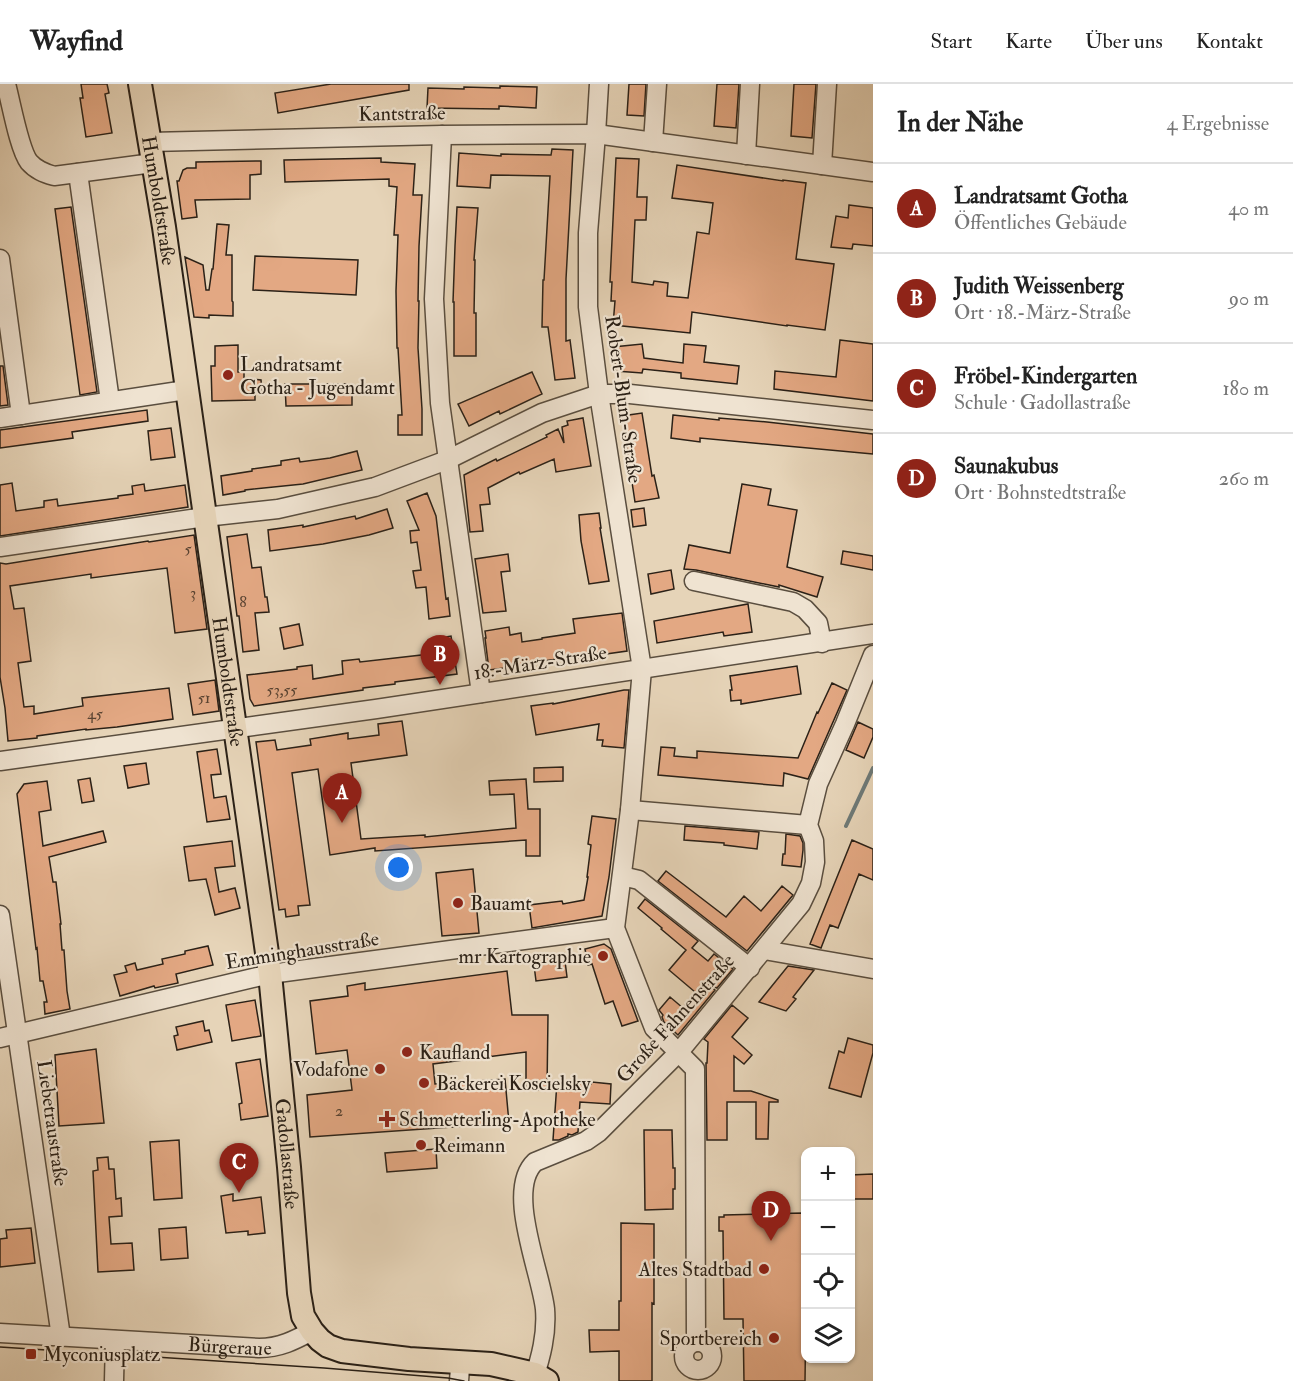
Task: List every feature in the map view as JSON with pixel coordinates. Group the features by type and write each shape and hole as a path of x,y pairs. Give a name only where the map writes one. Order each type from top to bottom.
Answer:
{"main road":[{"name":"Humboldtstraße","path":"140,84 152,152 270,974"},
{"name":"Gadollastraße","path":"270,974 290,1167 299,1293 303,1316 312,1332"},
{"path":"312,1332 328,1346 342,1351 456,1371 498,1381"},
{"path":"456,1371 491,1364 538,1379"}],"street":[{"name":"Kantstraße","path":"6,84 22,150 30,163 40,171 54,176 78,173 152,152 442,135 596,134 873,172"},
{"name":"Robert-Blum-Straße","path":"599,84 588,233 588,307 599,394 642,669 630,810 615,928"},
{"path":"653,142 657,84"},
{"path":"746,155 750,84"},
{"path":"822,165 827,84"},
{"path":"442,135 434,299 440,403 481,693"},
{"path":"78,173 110,401"},
{"path":"0,259 21,415"},
{"path":"0,418 186,390"},
{"path":"0,547 205,517 278,509 375,487 447,460 542,413 599,394 630,394 873,420"},
{"path":"694,581 793,602 805,609 818,623 822,643"},
{"name":"18.-März-Straße","path":"0,762 873,634"},
{"name":"Große Fahnenstraße","path":"538,1379 545,1317 542,1290 525,1216 523,1188 527,1173 535,1162 586,1141 599,1132 679,1052 801,904 811,883 815,862 814,841 808,825 818,784 873,655"},
{"path":"630,810 808,825"},
{"path":"622,876 639,880 750,968"},
{"name":"Liebetraustraße","path":"0,915 9,1036 61,1337"},
{"path":"615,928 654,1028 696,1069 696,1342"},
{"name":"Emminghausstraße","path":"9,1036 270,974 615,928"},
{"path":"764,950 873,969"},
{"name":"Bürgeraue","path":"0,1333 269,1348 288,1344 312,1332"},
{"path":"114,1381 115,1340"}],"building":[{"path":"81,84 107,84 109,93 105,94 112,133 86,137 80,98 83,98"},
{"path":"331,84 409,84 409,90 278,113 275,93"},
{"path":"629,84 646,84 644,116 627,115"},
{"path":"717,84 739,84 736,128 714,126"},
{"path":"794,84 816,84 812,138 791,136"},
{"path":"500,86 537,87 536,108 499,106 499,109 427,108 428,88 500,88"},
{"path":"552,149 573,150 566,279 566,341 570,340 575,378 555,380 548,327 542,327 550,176 491,175 490,188 457,186 459,153 501,156 501,154 551,155"},
{"path":"381,158 381,162 415,164 413,195 422,195 418,348 422,435 398,435 398,415 402,415 397,348 398,235 394,235 397,187 389,186 389,179 285,182 284,160"},
{"path":"616,158 639,159 637,197 647,197 646,220 635,220 632,282 653,285 654,281 668,283 667,296 688,298 697,232 709,234 713,203 672,198 677,165 806,183 796,259 834,264 825,330 692,312 690,333 613,325 615,301 611,301 612,282 610,282"},
{"path":"261,161 261,174 250,175 250,199 195,200 197,217 182,219 177,181 183,170 196,168 196,162"},
{"path":"849,205 873,208 873,246 853,244 852,249 831,247 836,216 848,218"},
{"path":"71,207 97,392 80,395 55,209"},
{"path":"457,207 478,208 474,260 476,356 454,356 453,302"},
{"path":"217,224 229,225 226,255 232,255 233,316 194,317 185,257 203,265 206,290 209,290"},
{"path":"255,256 358,260 356,295 253,290"},
{"path":"840,340 873,344 873,401 774,389 775,371 836,377"},
{"path":"642,344 644,358 683,363 684,344 706,346 704,362 739,366 737,384 681,378 681,373 643,369 642,373 616,371 613,347"},
{"name":"Landratsamt Gotha - Jugendamt","path":"238,345 238,372 244,372 244,378 261,380 262,392 255,392 255,400 212,401 211,366 215,366 215,346"},
{"path":"0,366 3,366 8,405 0,406"},
{"path":"532,372 542,394 469,426 458,404"},
{"path":"285,384 352,384 352,405 286,406"},
{"path":"147,410 148,421 72,432 73,438 0,448 0,430"},
{"path":"642,413 652,476 654,475 659,498 635,502 622,416"},
{"path":"673,415 767,422 873,434 873,454 700,438 700,442 671,438"},
{"path":"583,418 591,466 556,472 554,459 520,474 519,472 488,488 490,504 480,505 483,531 470,532 464,475 547,437 546,435 558,429 564,443 562,427 568,425 567,421"},
{"path":"171,428 175,457 151,460 148,431"},
{"path":"357,451 362,470 303,484 245,490 223,495 221,476 281,465 281,461 299,458 300,462"},
{"path":"12,483 16,511 44,507 44,501 57,499 58,506 118,498 118,496 133,494 132,486 144,484 145,491 185,485 188,507 0,536 0,485"},
{"path":"742,484 771,489 768,505 797,510 787,567 823,577 817,597 779,585 779,587 684,569 689,545 730,553"},
{"path":"427,493 436,516 450,616 429,619 426,587 416,588 413,571 421,570 417,542 411,543 410,531 419,530 407,501"},
{"path":"644,508 646,525 633,527 631,510"},
{"path":"387,509 393,528 323,544 270,551 268,530 303,525 303,527 355,516 356,519"},
{"path":"599,513 609,581 589,584 579,515"},
{"path":"247,534 252,568 261,567 269,612 255,613 259,650 243,652 227,537"},
{"path":"194,535 207,629 175,633 167,568 91,578 91,574 10,586 14,609 24,608 31,661 18,663 24,707 34,706 34,714 83,706 82,698 169,688 173,719 8,741 0,677 0,563 6,564"},
{"path":"843,551 873,556 873,570 841,564"},
{"path":"508,554 510,571 501,572 506,611 483,613 475,559"},
{"path":"671,570 674,589 651,594 648,574"},
{"path":"748,604 752,632 724,636 723,632 657,643 654,621"},
{"path":"622,613 627,651 489,670 485,631 509,627 510,635 521,633 522,642 575,633 573,619"},
{"path":"299,624 303,645 284,649 280,628"},
{"path":"451,636 457,674 254,706 250,699 247,675 312,665 313,679 343,674 342,661 359,659 360,662 430,654 428,640"},
{"path":"797,666 801,694 741,704 741,700 731,701 730,676"},
{"path":"215,680 219,711 193,715 188,684"},
{"path":"832,683 847,690 808,779 784,773 783,786 658,775 661,747 675,748 674,756 697,758 697,751 798,758"},
{"path":"629,690 624,748 602,746 603,740 597,740 599,724 536,735 531,706"},
{"path":"402,721 407,755 351,763 361,839 425,835 425,837 516,828 514,794 490,795 489,781 526,779 528,809 540,809 540,856 526,856 526,840 375,851 375,848 330,855 318,769 292,773 310,905 298,906 299,915 286,917 285,909 279,910 256,742 275,740 277,750 311,745 310,739 348,733 348,739 379,735 378,724"},
{"path":"858,722 873,729 873,737 864,758 846,750"},
{"path":"217,749 221,774 211,775 214,798 226,796 230,819 207,822 197,752"},
{"path":"146,763 149,784 128,788 124,766"},
{"path":"563,767 563,781 534,782 534,768"},
{"path":"90,778 94,801 82,803 78,780"},
{"path":"47,781 51,810 39,812 43,846 103,831 106,842 49,857 53,882 56,882 70,1009 45,1014 44,1002 47,1002 43,981 40,981 17,794 24,784"},
{"path":"592,816 616,819 602,916 532,928 529,905 562,901 563,904 584,900 588,877 591,845 588,844"},
{"path":"685,826 759,832 757,849 724,845 724,843 684,840"},
{"path":"786,834 800,836 803,843 801,867 782,865"},
{"path":"852,840 873,849 873,880 859,874 838,928 830,925 821,948 810,944"},
{"path":"232,841 235,866 215,868 219,892 235,888 240,908 215,915 206,879 189,881 184,847"},
{"name":"Bauamt","path":"473,869 479,933 442,936 436,873"},
{"path":"666,871 726,917 744,896 761,911 782,886 793,895 747,951 658,881"},
{"path":"645,899 698,941 692,948 708,961 714,954 733,969 717,988 708,984 715,990 678,1035 664,1022 659,1010 670,997 683,1008 695,992 669,970 686,950 638,908"},
{"path":"604,944 611,949 638,1021 622,1026 613,1001 605,1004 592,964 588,965 585,949"},
{"path":"208,946 213,965 176,974 178,983 155,988 154,986 120,996 114,975 127,972 125,966 135,963 137,970 163,964 162,959"},
{"path":"564,953 567,977 536,981 533,957"},
{"path":"788,966 814,970 793,997 796,999 786,1011 759,1002"},
{"path":"507,971 512,1015 548,1015 547,1090 526,1090 526,1052 433,1064 435,1084 505,1079 509,1123 310,1137 307,1095 352,1090 347,1050 316,1054 310,1001 348,996 347,986 365,983 365,990"},
{"path":"255,1000 261,1036 232,1041 226,1005"},
{"path":"732,1005 748,1018 732,1037 752,1055 744,1064 734,1056 734,1091 751,1091 778,1100 778,1102 769,1102 768,1139 756,1139 756,1102 727,1102 727,1140 707,1140 708,1042 704,1039"},
{"path":"203,1021 205,1031 209,1030 212,1042 177,1050 174,1036 178,1035 176,1027"},
{"path":"848,1038 873,1045 861,1097 829,1088 839,1051 844,1053"},
{"path":"96,1049 104,1123 59,1126 55,1055"},
{"path":"260,1059 268,1116 241,1120 239,1104 242,1103 236,1063"},
{"path":"557,1082 611,1084 610,1104 580,1102 578,1132 568,1134 559,1140 553,1140"},
{"path":"644,1130 672,1130 673,1168 675,1168 673,1209 645,1210"},
{"path":"179,1140 182,1198 154,1200 150,1142"},
{"path":"436,1149 437,1168 387,1172 385,1153"},
{"path":"108,1157 109,1169 114,1169 116,1199 121,1198 122,1216 109,1217 111,1244 132,1243 134,1270 98,1272 93,1171 98,1170 97,1158"},
{"path":"873,1174 873,1199 855,1199 855,1175"},
{"path":"233,1194 233,1201 261,1197 265,1233 248,1235 248,1231 226,1233 221,1196"},
{"path":"801,1213 801,1363 805,1363 805,1381 744,1381 743,1319 724,1319 723,1231 719,1231 719,1217 724,1217 724,1215"},
{"path":"621,1223 654,1224 652,1381 619,1381 619,1351 590,1352 589,1330 619,1330"},
{"path":"186,1227 188,1258 161,1260 159,1229"},
{"path":"31,1228 35,1263 0,1267 0,1239 7,1238 6,1230"}],"waterway":[{"path":"846,826 873,768"}],"tram line":[{"path":"0,1347 324,1368 464,1381"}],"place":[{"name":"Landratsamt Gotha - Jugendamt","path":"228,375"},
{"name":"Judith Weissenberg","path":"440,685"},
{"name":"Landratsamt Gotha","path":"342,823"},
{"name":"Bauamt","path":"458,903"},
{"name":"mr Kartographie","path":"603,956"},
{"name":"Kaufland","path":"407,1052"},
{"name":"Vodafone","path":"380,1069"},
{"name":"Bäckerei Koscielsky","path":"424,1083"},
{"name":"Schmetterling-Apotheke","path":"387,1119"},
{"name":"Reimann","path":"421,1145"},
{"name":"Fröbel-Kindergarten","path":"239,1193"},
{"name":"Saunakubus","path":"771,1241"},
{"name":"Altes Stadtbad","path":"764,1269"},
{"name":"Sportbereich","path":"774,1338"},
{"name":"Myconiusplatz","path":"31,1354"}]}
